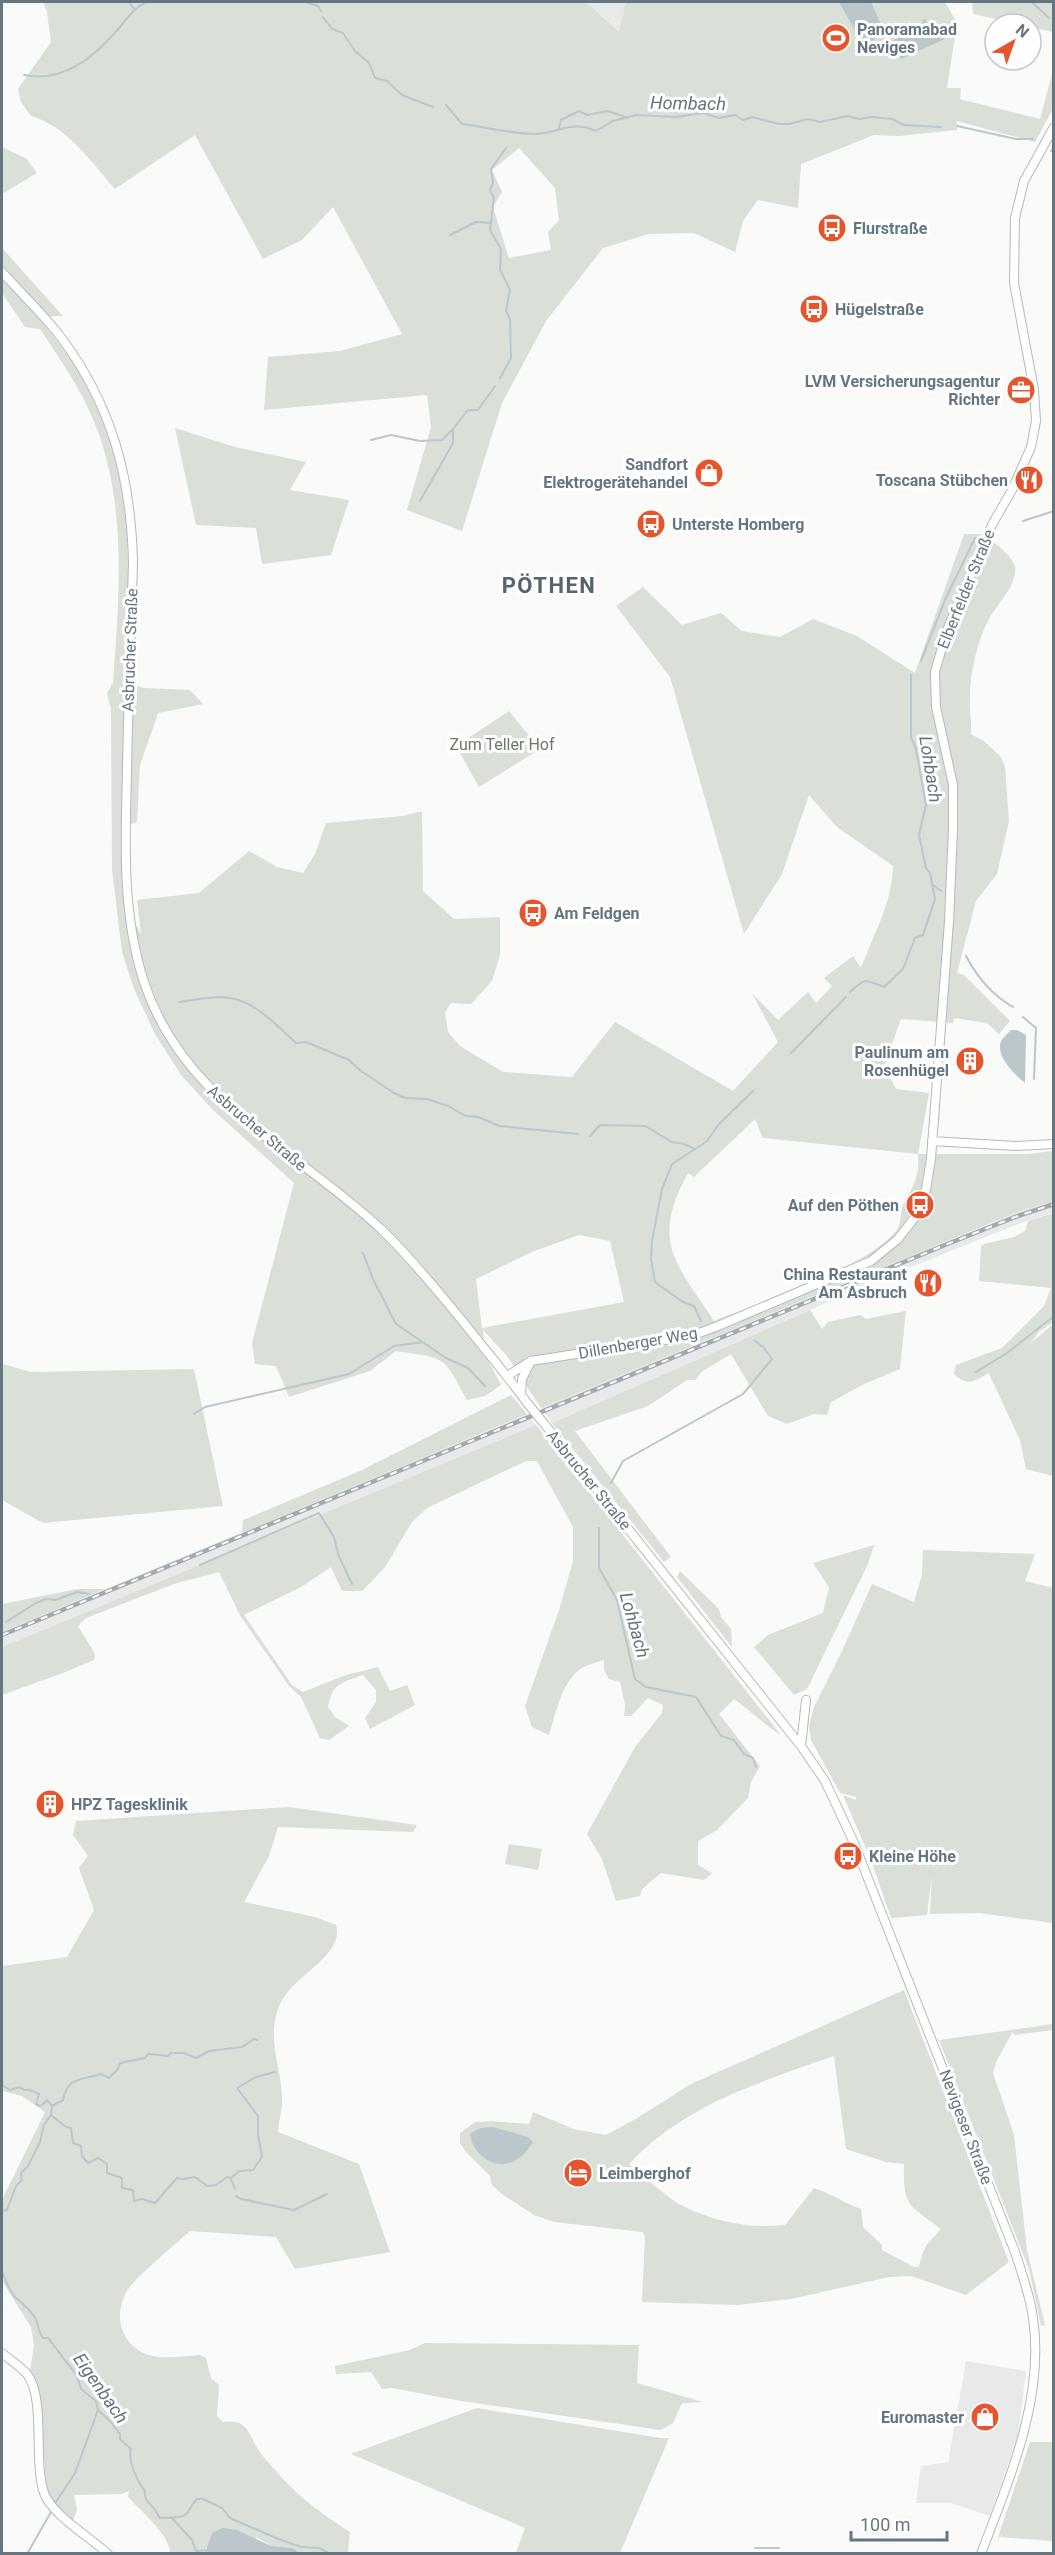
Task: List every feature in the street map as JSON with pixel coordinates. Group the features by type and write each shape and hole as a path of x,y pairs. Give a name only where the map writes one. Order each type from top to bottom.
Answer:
{"main road":[{"name":"Elberfelder Straße","path":"932,1141 949,921 953,829 953,785 936,707 935,672 941,646 960,599 993,523 1020,474 1031,447 1036,422 1034,390 1014,283 1015,218 1024,181 1053,127"},
{"name":"Asbrucher Straße","path":"2,272 60,336 80,365 108,420 126,479 133,562 126,873 136,951 152,1002 183,1057 202,1082 251,1126 382,1230 425,1275 782,1722"},
{"path":"932,1141 1016,1146 1053,1144"},
{"name":"Dillenberger Weg","path":"507,1376 531,1361 691,1336 857,1268 886,1250 906,1230 920,1205 929,1174 932,1141"},
{"path":"521,1394 522,1379 531,1361"},
{"path":"801,1746 806,1700"},
{"name":"Nevigeser Straße","path":"782,1722 825,1780 855,1843 1015,2252 1030,2300 1035,2337 1035,2373 1030,2408 981,2553"},
{"path":"2,2353 26,2374 35,2394 42,2484 48,2501 108,2553"}],"shaded area":[{"path":"586,2 626,2 620,31"},
{"path":"839,2 871,2 885,34 863,45"},
{"path":"925,19 927,23 935,19 945,39 901,59 892,41 923,25 922,21"},
{"path":"1011,1030 1017,1030 1026,1035 1025,1083 1007,1065 1001,1053 1001,1041"},
{"path":"1053,1201 1053,1212 869,1284 552,1423 541,1408 1015,1213"},
{"path":"527,1414 536,1425 2,1647 2,1632"},
{"path":"493,2127 528,2137 533,2142 524,2154 512,2162 498,2164 491,2162 475,2148 470,2134 480,2128"},
{"path":"966,2361 1026,2371 1018,2436 990,2516 950,2503 916,2503 921,2466 948,2462"},
{"path":"223,2528 237,2530 271,2546 293,2548 299,2553 205,2553 212,2533"}],"green space":[{"path":"43,2 586,2 619,31 626,2 945,2 957,23 947,88 961,88 960,99 963,100 1040,119 1053,71 1054,107 1035,142 957,121 957,130 899,136 874,135 801,164 798,208 758,200 743,221 735,252 694,233 649,234 603,248 546,321 502,403 462,531 407,510 431,427 427,395 264,410 268,357 340,351 402,334 333,207 302,240 263,259 195,135 115,189 78,146 56,128 31,116 21,102 18,89 51,42 47,12","holes":["519,148 555,188 559,220 548,232 551,250 509,258 493,207 502,192 492,170"]},
{"path":"972,2 1053,2 1053,32 1043,30 1043,12 983,12 983,16 973,14"},
{"path":"2,147 27,159 37,173 2,194"},
{"path":"2,248 63,316 38,317 69,356 84,380 101,417 114,454 122,491 128,565 123,682 144,688 190,690 203,704 158,713 140,765 137,822 121,828 124,904 141,934 137,900 199,893 249,851 277,867 303,873 315,854 326,823 403,816 422,811 423,891 454,919 500,917 500,955 492,981 471,1004 451,1003 445,1012 448,1032 460,1046 503,1072 572,1077 615,1022 733,1091 778,1042 752,993 778,1020 808,992 816,1003 832,986 824,978 853,956 861,968 882,918 889,893 893,866 837,827 809,795 782,874 744,934 670,677 616,606 643,587 682,625 721,613 742,631 780,637 813,619 857,636 915,673 964,534 983,534 1002,549 1013,562 1015,574 1010,588 991,615 977,648 970,688 970,707 971,734 985,742 1001,757 1005,767 1009,821 997,874 976,901 957,973 964,975 1010,1021 999,1034 987,1023 954,1018 953,1023 901,1019 884,1066 896,1089 929,1093 918,1154 1028,1154 1053,1151 1053,1201 1015,1213 541,1408 507,1356 483,1330 485,1354 501,1385 485,1396 467,1400 453,1374 441,1361 396,1351 370,1371 289,1397 276,1366 255,1364 252,1343 294,1183 213,1110 181,1075 155,1034 134,989 122,952 112,869 111,709 107,693 113,683 118,554 117,522 107,459 92,416 64,365 40,329 25,327 2,293","holes":["755,1119 763,1138 918,1154 916,1179 903,1204 898,1228 885,1242 841,1269 785,1294 714,1321 679,1267 672,1251 671,1217 688,1173 694,1177","579,1235 610,1241 624,1302 482,1328 476,1279 532,1252"]},
{"path":"175,428 235,447 306,462 290,490 349,500 331,555 262,564 256,528 196,525"},
{"name":"Zum Teller Hof","path":"509,711 540,749 479,787 456,746"},
{"path":"1053,1213 1053,1322 1039,1332 1029,1345 1053,1324 1053,1476 1026,1469 1020,1440 989,1374 991,1372 968,1382 954,1374 956,1365 1002,1348 1044,1306 1051,1288 979,1281 981,1247 984,1244 1014,1237 1025,1231 1028,1221"},
{"path":"810,1310 822,1329 828,1322 860,1315 866,1319 906,1311 900,1369 864,1384 831,1402 827,1415 814,1414 787,1424 768,1416 731,1354 701,1372 696,1380 687,1380 648,1406 575,1431 671,1557 664,1562 552,1423"},
{"path":"2,1364 31,1372 194,1369 223,1506 43,1523 2,1500"},
{"path":"511,1395 527,1414 242,1533 243,1520 360,1471"},
{"path":"536,1425 781,1735 734,1699 719,1714 760,1766 751,1782 748,1798 717,1830 698,1841 698,1865 712,1873 704,1880 661,1873 642,1889 640,1896 616,1901 602,1859 587,1834 635,1747 662,1713 663,1705 648,1698 631,1716 624,1716 625,1705 620,1682 609,1679 604,1670 604,1660 583,1667 572,1677 559,1701 549,1735 532,1727 525,1706 559,1610 573,1561 573,1527 537,1461 526,1461 427,1508 412,1522 385,1567 362,1591 342,1591 331,1567 301,1587 244,1615 292,1685 303,1692 346,1675 378,1667 390,1691 407,1685 415,1705 370,1729 365,1718 376,1702 376,1690 363,1675 340,1685 332,1693 330,1699 328,1707 335,1717 349,1726 329,1740 320,1738 301,1697 289,1686 241,1617 219,1572 174,1584 86,1618 78,1626 95,1654 94,1660 2,1695 2,1647"},
{"path":"874,1545 868,1564 807,1689 794,1695 754,1647 768,1635 823,1613 829,1587 813,1563"},
{"path":"923,1550 1035,1554 1025,1581 1053,1588 1053,1923 979,1913 930,1914 932,1875 927,1915 891,1918 871,1860 843,1795 856,1800 856,1797 840,1793 811,1740 809,1726 814,1707 872,1584 914,1602 922,1575"},
{"path":"680,1571 719,1609 721,1617 731,1629 732,1647 677,1577"},
{"path":"77,1589 105,1589 2,1632 2,1604"},
{"path":"288,1807 417,1825 413,1832 278,1827 269,1856 244,1902 315,1917 336,1925 337,1936 333,1946 326,1956 287,1994 276,2016 274,2039 282,2100 278,2132 359,2164 390,2252 295,2269 276,2237 190,2231 132,2285 122,2302 120,2313 124,2333 129,2342 146,2354 158,2357 200,2355 206,2358 211,2378 219,2385 217,2416 223,2422 241,2424 250,2434 259,2452 293,2489 350,2532 348,2553 299,2553 293,2548 271,2546 258,2538 206,2547 205,2553 170,2553 169,2546 160,2531 128,2497 129,2491 122,2494 74,2495 77,2509 73,2521 57,2507 47,2493 39,2400 30,2371 34,2346 31,2327 2,2281 2,2200 45,2112 22,2096 2,2091 2,1966 67,1957 94,1910 79,1868 88,1856 73,1835 76,1821"},
{"path":"509,1844 542,1849 538,1870 505,1864"},
{"path":"904,1990 1009,2262 966,2295 911,2276 889,2277 791,2299 737,2305 642,2302 645,2236 643,2232 554,2222 534,2215 492,2185 490,2176 460,2143 460,2133 475,2122 529,2124 533,2112 574,2129 606,2135 691,2084","holes":["834,2056 846,2149 886,2162 904,2164 905,2189 910,2203 941,2229 929,2242 919,2267 914,2267 882,2250 882,2245 863,2227 861,2209 820,2190 814,2188 785,2225 747,2225 709,2217 679,2204 629,2164 651,2143 699,2111 751,2086"]},
{"path":"1053,2024 1053,2030 1014,2035 1013,2031 996,2062 993,2073 1014,2135 1027,2250 1045,2325 1041,2326 1029,2269 939,2040"},
{"path":"425,2343 639,2345 637,2383 703,2402 682,2403 673,2423 661,2430 461,2401 392,2388 382,2389 371,2372 336,2374 335,2366 410,2350"},
{"path":"477,2408 669,2438 620,2553 516,2553 525,2528 351,2454"},
{"path":"1030,2442 1053,2442 1053,2541 998,2537"}],"waterway":[{"path":"129,2 134,9"},
{"path":"24,75 53,75 78,65 100,48 132,13 147,2"},
{"name":"Hombach","path":"305,2 318,6 321,11"},
{"path":"1032,2 1049,18"},
{"name":"Hombach","path":"323,17 332,29 343,33 355,51 369,63 375,78 387,81 402,95 433,107"},
{"name":"Hombach","path":"446,105 462,124 532,134 571,127 596,131 613,121 636,115 676,117 703,113 719,118 735,115 743,120 752,117 779,124 808,119 820,122 848,116 859,119 872,117 892,119 904,125 941,127"},
{"path":"559,128 561,120 579,111 587,115 608,111 628,118"},
{"name":"Hombach","path":"957,126 1016,139 1033,139"},
{"path":"500,378 511,358 510,319 506,311 510,290 500,269 501,249 490,230 494,198 490,190 493,183 491,169 506,148"},
{"name":"Hombach","path":"1051,151 1054,148"},
{"path":"450,235 476,222 491,223"},
{"path":"420,501 453,443 453,429 468,410 478,410 495,386"},
{"path":"371,440 391,435 420,441 442,440 452,430"},
{"name":"Lohbach","path":"1023,521 1054,511"},
{"name":"Lohbach","path":"921,661 945,600 975,538"},
{"name":"Lohbach","path":"850,992 866,981 884,987 903,969 915,938 923,935 935,899 919,835 926,805 916,749 911,737 911,675"},
{"name":"Lohbach","path":"933,885 941,891"},
{"path":"966,956 986,985 1013,1007"},
{"name":"Lohbach","path":"791,1053 846,997"},
{"path":"179,1002 206,998 233,998 262,1013 296,1043 306,1042 349,1060 361,1071 405,1098 427,1099 448,1106 466,1116 478,1117 499,1126 578,1134"},
{"path":"1023,1017 1036,1028 1034,1079"},
{"name":"Lohbach","path":"701,1321 694,1306 683,1302 655,1282 651,1260 652,1241 662,1189 672,1164 706,1142 719,1124 753,1091"},
{"path":"590,1136 600,1125 645,1126 672,1142 695,1149"},
{"path":"363,1253 373,1279 396,1324 446,1358 468,1368 485,1386"},
{"path":"976,1372 1007,1353 1054,1316"},
{"name":"Lohbach","path":"611,1483 623,1461 743,1394 772,1359 754,1340"},
{"path":"194,1414 205,1407 349,1374 394,1346 424,1342"},
{"path":"200,1565 319,1513 334,1537 338,1554 352,1584"},
{"name":"Lohbach","path":"599,1528 599,1568 617,1600 635,1679 646,1687 696,1697 721,1736 734,1740 744,1754 753,1758 756,1767"},
{"path":"6,1622 46,1599 55,1600 77,1592 89,1594"},
{"path":"52,2106 63,2100 72,2083 101,2074 109,2078 118,2069 120,2063 145,2058 148,2054 168,2056 171,2053 184,2053 196,2058 209,2051 242,2047 254,2039 257,2040"},
{"path":"231,2178 239,2171 253,2170 262,2157 258,2135 258,2116 237,2088 256,2077 275,2072"},
{"name":"Eigenbach","path":"2,2085 10,2090 20,2087 30,2090 39,2094 36,2104 41,2106 47,2100 52,2106 51,2115 44,2125 40,2142 28,2166 21,2173 22,2180 16,2186 7,2210 2,2211"},
{"path":"51,2115 66,2127 71,2128 73,2143 81,2146 82,2156 88,2163 98,2158 107,2164 107,2173 122,2178 122,2188 133,2190 134,2201 142,2199 155,2203 177,2178 195,2177 207,2186 216,2185 227,2177 231,2178"},
{"path":"231,2179 235,2189"},
{"path":"236,2196 294,2210 327,2194"},
{"name":"Eigenbach","path":"2,2269 16,2298 35,2317 41,2336 48,2338 77,2376 81,2389 96,2401 98,2410 110,2421 120,2434 120,2439 131,2449 134,2471 145,2491 146,2500 160,2518 186,2515 197,2499 203,2499 222,2508 230,2518 276,2538 301,2547 319,2548 331,2554"},
{"path":"56,2502 75,2473 98,2410"},
{"path":"27,2554 51,2512"},
{"path":"172,2518 192,2540 196,2551 209,2550"},
{"path":"755,2548 779,2548"}],"railway":[{"path":"2,1635 940,1247 1054,1204"}],"place":[{"name":"Panoramabad Neviges","path":"836,38"},
{"name":"Flurstraße","path":"832,228"},
{"name":"Hügelstraße","path":"814,309"},
{"name":"LVM Versicherungsagentur Richter","path":"1021,390"},
{"name":"Sandfort Elektrogerätehandel","path":"709,473"},
{"name":"Toscana Stübchen","path":"1029,480"},
{"name":"Unterste Homberg","path":"651,524"},
{"name":"Am Feldgen","path":"533,913"},
{"name":"Paulinum am Rosenhügel","path":"970,1061"},
{"name":"Auf den Pöthen","path":"920,1205"},
{"name":"China Restaurant Am Asbruch","path":"928,1283"},
{"name":"HPZ Tagesklinik","path":"50,1804"},
{"name":"Kleine Höhe","path":"848,1856"},
{"name":"Leimberghof","path":"578,2173"},
{"name":"Euromaster","path":"985,2417"}],"district":[{"name":"PÖTHEN","path":"549,585"}]}
